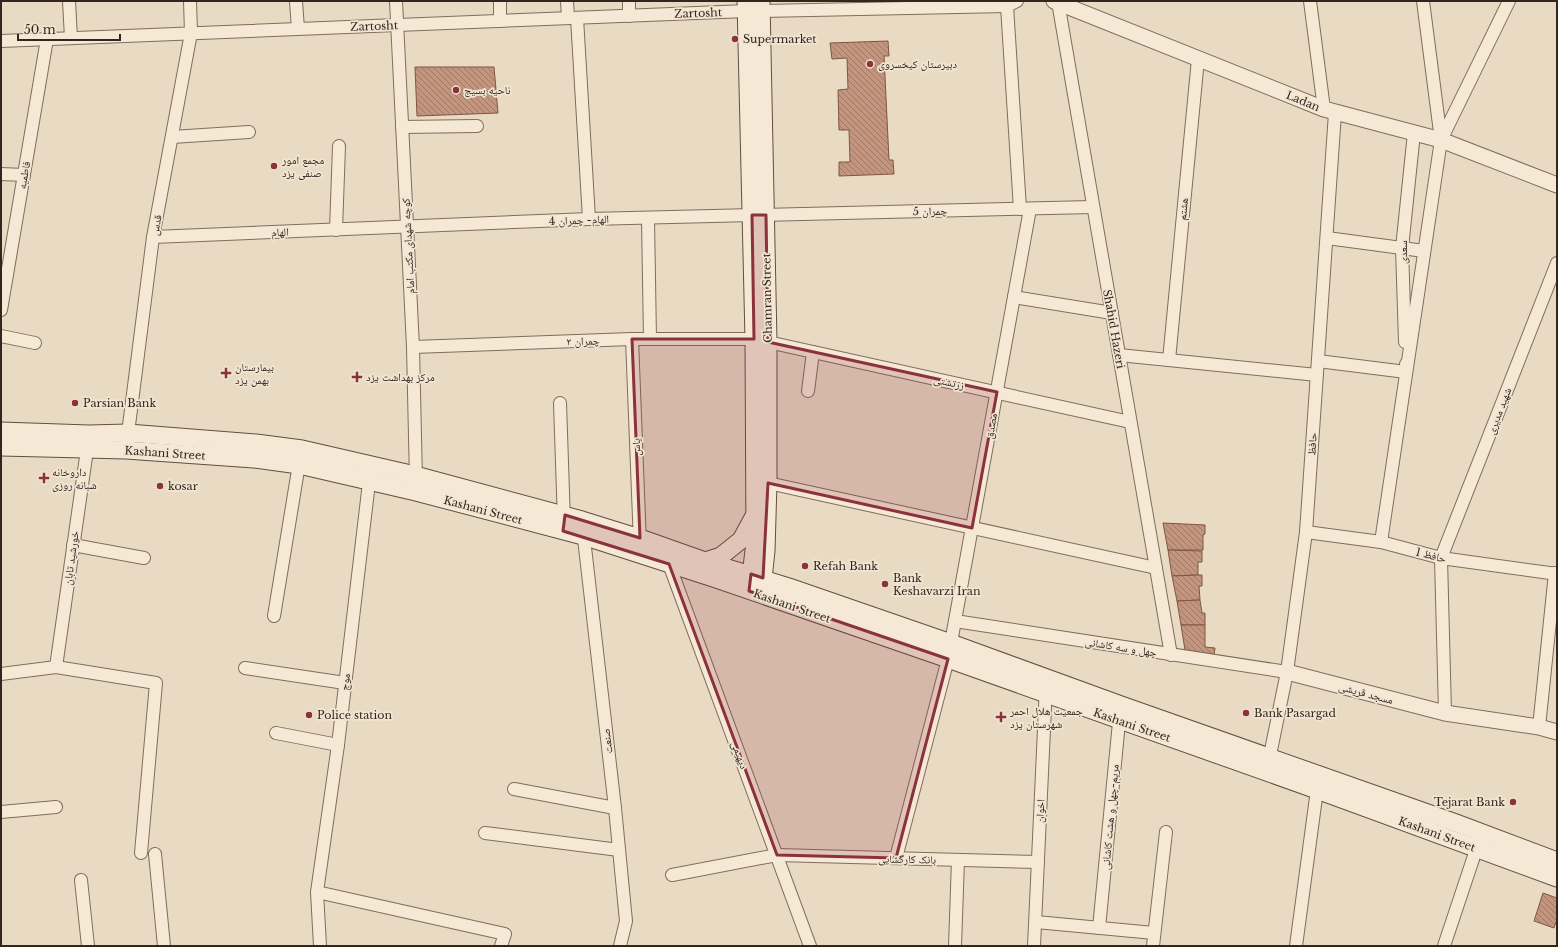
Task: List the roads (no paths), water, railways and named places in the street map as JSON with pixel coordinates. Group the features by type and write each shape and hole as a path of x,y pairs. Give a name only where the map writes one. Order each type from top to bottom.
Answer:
{"main road":[{"name":"Chamran Street","path":"754,6 761,341 768,483 766,551 756,584"},
{"name":"Chamran Street","path":"756,584 755,514 761,341"},
{"name":"Kashani Street","path":"1,431 88,442 126,450 254,459 300,457"},
{"name":"Kashani Street","path":"1,447 88,442 128,433 256,443 300,457 416,484 583,528 640,538 705,561 756,584 950,651 1046,677 1120,713"},
{"path":"705,561 721,556 741,540 755,514"},
{"name":"Kashani Street","path":"583,528 641,555 669,564 756,584 789,587 950,651 1045,695 1120,713 1479,840 1521,866 1557,878"},
{"path":"766,551 774,568 789,587"},
{"name":"Kashani Street","path":"1268,765 1317,790 1479,840 1526,851 1557,861"}],"street":[{"path":"69,1 71,38"},
{"name":"قدس","path":"126,450 153,237 191,33 190,1"},
{"path":"296,1 298,29"},
{"name":"کوچه شهدای مکتب امام","path":"396,1 413,347 416,484"},
{"path":"500,1 500,21"},
{"path":"567,1 573,18 589,219"},
{"path":"629,1 629,16"},
{"name":"حافظ","path":"1268,765 1287,672 1306,532 1327,238 1329,111 1310,1"},
{"path":"1423,1 1441,140"},
{"path":"1441,140 1509,1"},
{"name":"Ladan","path":"1056,2 1329,111 1441,140 1557,185"},
{"name":"Shahid Hazeri","path":"1056,2 1112,313 1171,655"},
{"name":"Zartosht","path":"1,41 629,16 754,6 1012,4"},
{"name":"مصدق","path":"896,858 950,651 1014,296 1025,209 1012,4"},
{"name":"فاطمیه","path":"1,310 46,39"},
{"name":"هشتم","path":"1169,360 1198,59"},
{"path":"402,127 477,126"},
{"path":"172,137 249,132"},
{"name":"سعدی","path":"1406,372 1402,248 1414,133"},
{"name":"سعدی","path":"1381,542 1441,140"},
{"path":"336,230 339,146"},
{"path":"1,174 24,175"},
{"name":"چمران 5","path":"759,215 1093,207"},
{"name":"الهام- چمران 4","path":"407,227 589,219 759,215"},
{"path":"648,218 650,339"},
{"name":"الهام","path":"153,237 407,227"},
{"path":"1327,238 1424,251"},
{"name":"شهید مدیری","path":"1442,558 1557,263"},
{"path":"1014,296 1112,313"},
{"path":"1,336 35,343"},
{"name":"چمران ۲","path":"413,347 632,339 761,341"},
{"name":"یاس","path":"632,339 641,555"},
{"name":"زرتشتی","path":"761,341 1130,422"},
{"path":"808,391 813,352"},
{"path":"1119,355 1317,375"},
{"path":"1318,360 1406,372"},
{"path":"560,403 564,523"},
{"name":"خورشید تابان","path":"56,667 88,442"},
{"path":"274,616 300,457"},
{"name":"موج","path":"320,946 317,892 338,745 370,473"},
{"path":"768,483 1156,568"},
{"name":"صنعت","path":"583,528 615,808 626,921 620,946"},
{"name":"حافظ 1","path":"1306,532 1381,542 1442,558 1556,574"},
{"path":"73,545 144,558"},
{"name":"دیهیمی","path":"668,547 669,564 810,946"},
{"path":"1442,558 1445,713"},
{"path":"1539,727 1556,574"},
{"name":"چهل و سه کاشانی","path":"955,621 1287,672"},
{"path":"1,674 56,667 156,683 141,853"},
{"path":"245,668 345,683"},
{"name":"مسجد قریشی","path":"1287,672 1445,713 1539,727 1557,732"},
{"name":"اخوان","path":"1034,946 1046,677"},
{"name":"مریم-چهل و هشت کاشانی","path":"1099,928 1120,713"},
{"path":"276,733 338,745"},
{"path":"514,789 615,808"},
{"path":"1296,946 1317,790"},
{"path":"1,812 56,807"},
{"path":"1153,946 1166,832"},
{"path":"485,833 619,850"},
{"path":"1444,946 1479,840"},
{"path":"155,854 164,946"},
{"name":"بانک کارگشایی","path":"672,875 777,855 1038,862"},
{"path":"955,946 958,860"},
{"path":"81,880 88,946"},
{"path":"317,892 505,934 501,946"},
{"path":"1036,922 1154,933"}],"place":[{"name":"Supermarket","path":"735,39"},
{"name":"دبیرستان کیخسروی","path":"870,64"},
{"name":"ناحیه بسیج","path":"456,90"},
{"name":"مجمع امور صنفی یزد","path":"274,166"},
{"name":"بیمارستان بهمن یزد","path":"226,373"},
{"name":"مرکز بهداشت یزد","path":"357,377"},
{"name":"Parsian Bank","path":"75,403"},
{"name":"داروخانه شبانه روزی","path":"44,478"},
{"name":"kosar","path":"160,486"},
{"name":"Refah Bank","path":"805,566"},
{"name":"Bank Keshavarzi Iran","path":"885,584"},
{"name":"Bank Pasargad","path":"1246,713"},
{"name":"Police station","path":"309,715"},
{"name":"جمعیت هلال احمر شهرستان یزد","path":"1001,717"},
{"name":"Tejarat Bank","path":"1513,802"}]}
